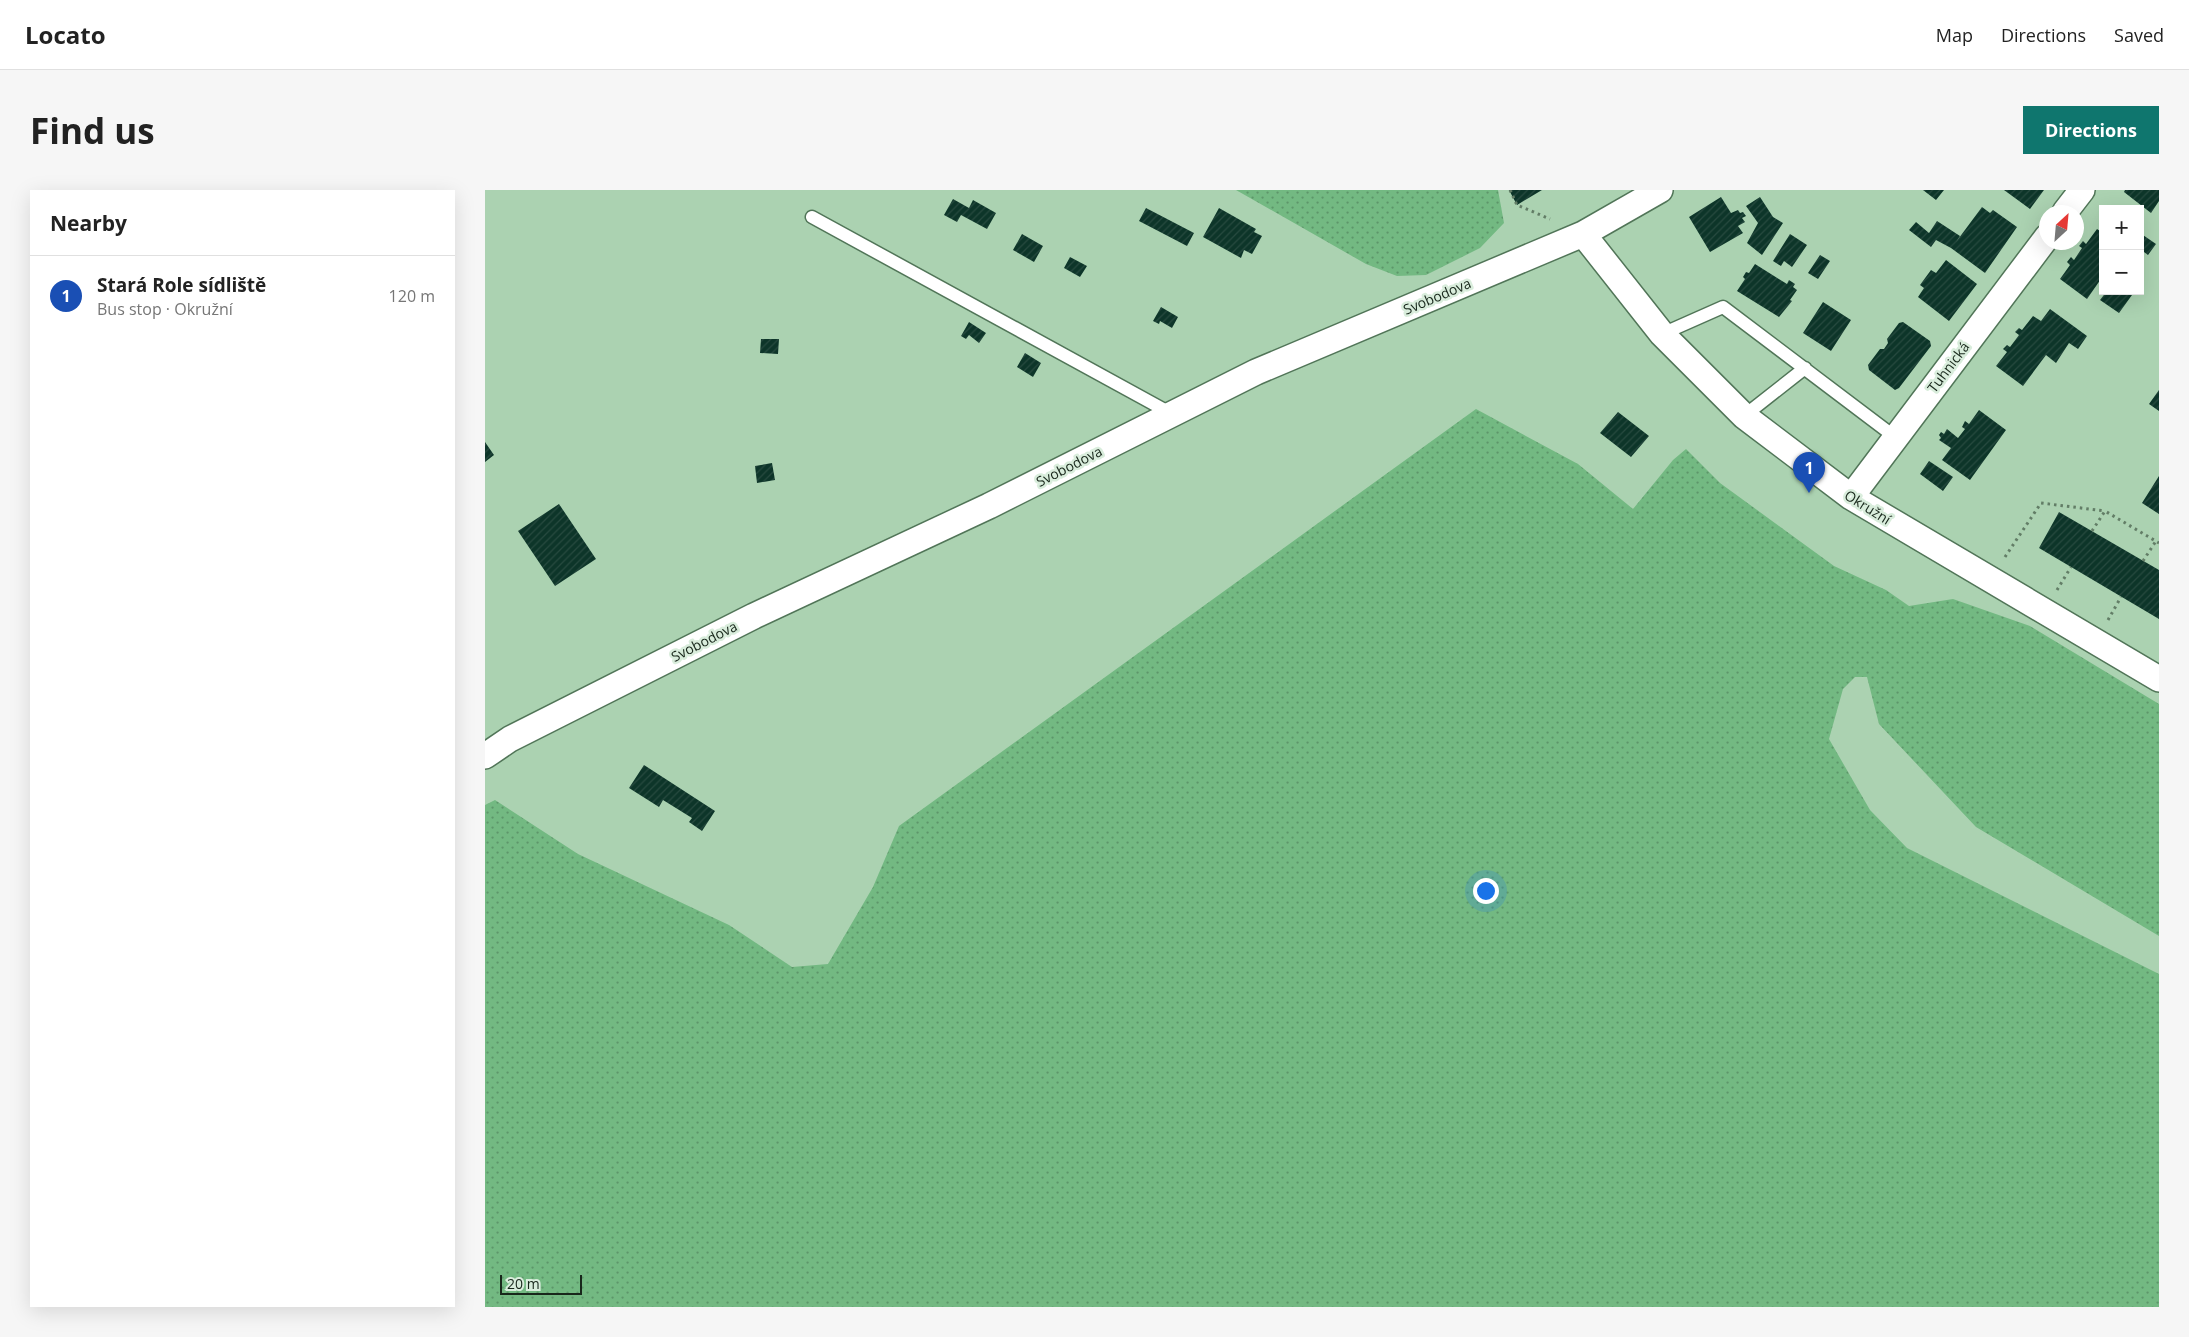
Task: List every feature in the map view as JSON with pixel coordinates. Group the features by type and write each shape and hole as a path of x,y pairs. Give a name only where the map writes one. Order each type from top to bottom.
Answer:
{"street":[{"name":"Svobodova","path":"485,756 510,739 754,616 989,506 1256,372 1583,234 1660,190"},
{"path":"2070,205 2082,190"},
{"name":"Okružní","path":"1583,234 1662,334 1744,416 1851,497 2159,679"},
{"name":"Tuhnická","path":"1851,497 2039,248"}],"lane":[{"path":"812,217 1172,414"},
{"path":"1662,334 1723,307 1895,437"},
{"path":"1744,416 1805,368"}],"path":[{"path":"1510,190 1517,205 1583,234"},
{"path":"2002,561 2041,503 2105,511 2157,542 2143,561"},
{"path":"2092,531 2105,511"},
{"path":"2056,592 2071,567"},
{"path":"2107,622 2121,597"}],"green space":[{"path":"1236,190 1498,190 1504,223 1480,248 1426,275 1397,276 1366,264"},
{"path":"1476,409 1578,464 1633,509 1673,460 1686,449 1720,483 1834,566 1886,590 1909,606 1953,599 2030,626 2159,704 2159,936 1976,827 1879,724 1867,677 1855,677 1843,689 1829,739 1870,810 1907,848 2159,974 2159,1307 485,1307 485,805 495,800 578,854 729,925 792,967 828,964 873,887 899,826"}],"building":[{"path":"1509,190 1542,190 1517,205"},
{"path":"1923,190 1944,190 1936,200"},
{"path":"2004,190 2044,190 2030,209"},
{"path":"2125,190 2159,190 2159,201 2151,213 2144,208 2144,205 2141,205 2124,192"},
{"path":"1721,197 1731,213 1738,210 1746,216 1742,218 1745,222 1738,226 1743,233 1710,252 1689,217"},
{"path":"1760,197 1773,217 1783,223 1762,255 1747,243 1758,223 1746,206"},
{"path":"953,199 969,208 973,200 996,213 987,229 961,215 957,222 944,215"},
{"path":"1982,207 1990,213 1993,210 2017,227 1985,273 1951,248 1936,240 1931,247 1909,230 1916,222 1929,233 1937,221 1960,236 1956,242"},
{"path":"1146,208 1194,233 1187,246 1139,221"},
{"path":"1219,208 1256,229 1254,232 1262,236 1252,254 1244,250 1241,258 1203,237"},
{"path":"2097,229 2099,230 2099,282 2087,299 2060,279 2070,265 2067,262 2071,257 2074,260 2081,250 2084,250 2084,242 2086,244"},
{"path":"1022,234 1043,246 1034,262 1013,250"},
{"path":"1790,234 1807,245 1792,267 1784,261 1781,266 1773,261"},
{"path":"2144,236 2156,244 2148,255 2144,252"},
{"path":"1820,255 1830,261 1818,279 1808,273"},
{"path":"1070,257 1087,266 1080,277 1064,268"},
{"path":"1946,260 1977,284 1949,321 1918,297 1924,288 1920,285 1931,270 1936,273"},
{"path":"1755,264 1787,284 1789,280 1795,284 1793,287 1797,290 1790,300 1792,301 1779,317 1737,291 1745,279 1743,277 1746,272 1749,273"},
{"path":"2104,295 2132,295 2119,313 2100,300"},
{"path":"1823,302 1851,320 1831,351 1803,333"},
{"path":"1161,307 1178,317 1172,328 1160,321 1159,324 1153,321"},
{"path":"2050,309 2087,336 2078,349 2069,343 2056,363 2046,355 2023,386 1996,366 2007,352 2003,349 2007,345 2010,347 2019,335 2015,332 2019,328 2022,330 2033,316 2041,321"},
{"path":"969,322 986,333 979,343 969,335 966,339 961,336"},
{"path":"1903,322 1930,341 1931,346 1899,388 1895,390 1869,370 1868,365 1880,349 1884,349 1888,343 1887,339 1899,323"},
{"path":"761,339 779,339 778,354 760,353"},
{"path":"1025,353 1041,363 1033,377 1017,367"},
{"path":"2159,390 2159,411 2149,404"},
{"path":"1979,410 2006,430 1970,480 1942,460 1951,448 1939,440 1941,438 1939,435 1941,432 1944,434 1947,429 1958,438 1965,429 1962,427 1965,421 1969,424"},
{"path":"1618,412 1649,436 1631,457 1600,433"},
{"path":"485,442 494,455 485,462"},
{"path":"1929,461 1953,477 1943,491 1920,474"},
{"path":"772,463 775,480 757,483 755,466"},
{"path":"2159,476 2159,514 2142,503"},
{"path":"559,504 596,559 555,586 518,531"},
{"path":"2059,512 2159,570 2159,619 2039,548"},
{"path":"644,765 715,811 702,831 689,822 692,818 663,800 659,807 629,788"}],"place":[{"name":"Stará Role sídliště","path":"1809,493"}]}
